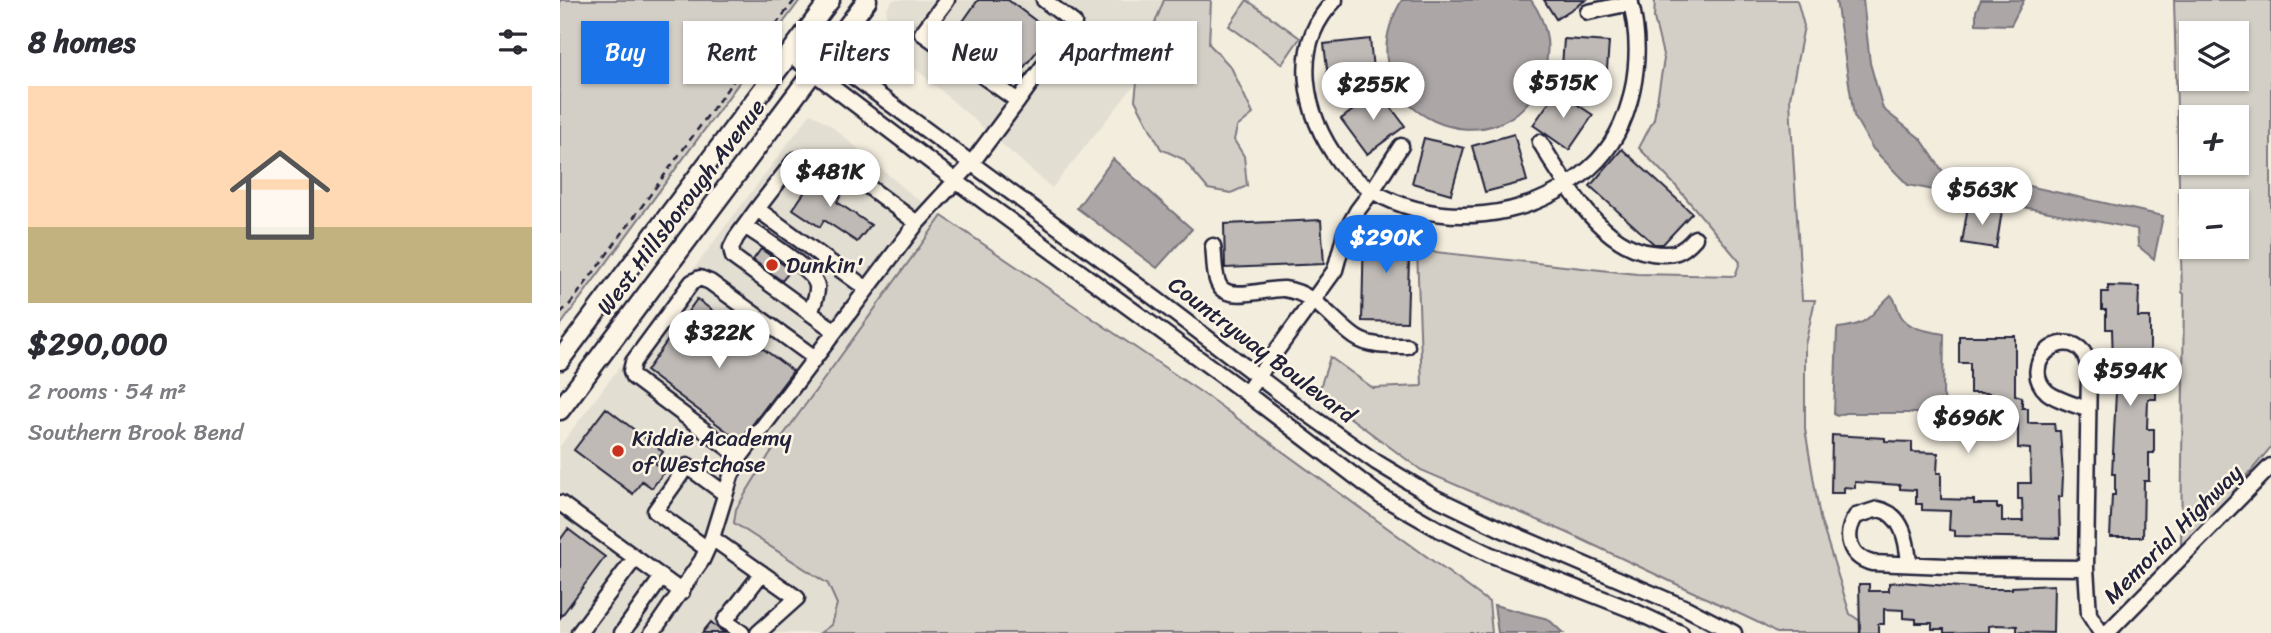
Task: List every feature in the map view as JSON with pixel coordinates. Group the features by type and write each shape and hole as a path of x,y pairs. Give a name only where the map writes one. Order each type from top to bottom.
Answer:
{"main road":[{"name":"West Hillsborough Avenue","path":"814,21 830,0"},
{"name":"West Hillsborough Avenue","path":"851,21 867,0"},
{"name":"West Hillsborough Avenue","path":"560,360 796,45"},
{"name":"West Hillsborough Avenue","path":"560,410 804,84"}],"street":[{"path":"947,0 922,33 1018,101"},
{"path":"652,633 682,592 710,543 724,493 740,457 917,223 971,163 1074,23 1044,0"},
{"path":"1335,0 1313,33 1308,55 1305,83 1314,119 1339,162 1372,191 1416,210 1445,216 1474,216 1507,211 1567,186 1592,167 1612,139 1625,115 1635,80 1638,53 1635,19 1630,1 1588,12"},
{"name":"Countryway Boulevard","path":"789,54 796,59"},
{"name":"Countryway Boulevard","path":"829,84 1382,497 1426,523 1489,554 1632,610 1681,633"},
{"name":"Countryway Boulevard","path":"864,84 1376,461 1434,497 1501,529 1686,608 1734,633"},
{"path":"1540,142 1567,186 1604,230 1638,252 1662,255 1684,250 1695,238"},
{"path":"1246,393 1335,270 1345,233 1401,146"},
{"path":"835,331 733,257 731,248 757,209 795,160 842,167 917,223"},
{"path":"757,209 867,289"},
{"path":"745,226 815,280 818,289 810,313"},
{"path":"1213,246 1216,277 1222,288 1231,294 1284,289 1314,300 1356,338 1380,345 1407,346"},
{"path":"740,457 634,377 631,370 633,362 692,282 700,278 710,282 815,358"},
{"path":"2087,409 2052,395 2042,385 2038,377 2038,366 2042,355 2049,349 2060,344 2075,346 2083,352 2089,368 2086,568 2089,614 2101,633"},
{"path":"724,493 687,466 655,511 762,573 797,598 758,633"},
{"name":"Memorial Highway","path":"2107,633 2271,466"},
{"path":"560,503 682,592"},
{"path":"1909,563 1905,536 1896,517 1878,509 1856,516 1849,532 1849,543 1859,558 1872,563 2086,568"},
{"path":"579,633 635,558"},
{"path":"742,633 725,621 762,573"},
{"path":"1596,596 1606,573"},
{"path":"622,633 662,577"}],"path":[{"path":"560,313 570,304 795,0"}],"shaded area":[{"path":"560,0 800,0 782,24 782,21 683,21 683,84 738,84 560,326"},
{"path":"893,0 1164,0 1156,21 1036,21 1036,84 1135,84 1052,188 933,84 1022,84 1022,21 928,21 928,79 914,67 914,21 885,21 887,8"},
{"path":"1164,0 1211,0 1209,44 1231,67 1253,114 1237,127 1234,140 1244,156 1247,186 1231,193 1208,189 1183,159 1161,149 1135,100 1137,84 1197,84 1197,21 1156,21"},
{"path":"1247,0 1300,38 1282,64 1229,26"},
{"path":"1402,0 1531,0 1544,25 1547,52 1544,71 1525,105 1497,124 1466,129 1434,121 1408,103 1391,75 1387,40"},
{"path":"1655,0 1797,0 1804,26 1790,98 1791,120 1802,300 1815,300 1805,345 1805,429 1820,518 1850,614 1877,633 1776,633 1568,533 1421,470 1318,394 1330,357 1373,388 1422,386 1417,250 1637,274 1735,276 1740,262 1675,185 1639,148 1654,119 1664,59 1654,18"},
{"path":"1836,0 1863,0 1870,63 1883,109 1921,139 1946,176 1997,179 2163,216 2154,259 2138,246 2137,229 1908,185 1873,149 1854,116"},
{"path":"1981,0 2024,0 2011,25 1976,24 1976,11"},
{"path":"2174,0 2271,0 2271,447 2221,507 2181,548 2184,294 2181,259 2249,259 2249,189 2179,189"},
{"path":"811,113 830,125 911,194 942,216 769,455 736,509 734,524 828,585 837,604 831,625 820,633 560,633 560,446"},
{"path":"1113,159 1192,229 1157,268 1077,208"},
{"path":"942,216 1208,397 1489,602 1492,633 820,633 831,625 837,604 828,584 734,523 736,509 769,455"},
{"path":"1891,295 1901,316 1909,324 1944,334 1943,394 1952,422 1946,431 1936,427 1925,413 1834,414 1838,328 1863,322"},
{"path":"1494,605 1548,619 1563,633 1498,633"}],"building":[{"path":"978,0 1008,0 1036,21 1036,53 1022,70 1022,21 963,21"},
{"path":"1544,0 1586,0 1556,19"},
{"path":"1370,39 1374,80 1329,85 1324,44"},
{"path":"1564,39 1609,42 1606,83 1561,80"},
{"path":"1379,91 1405,126 1367,154 1341,119"},
{"path":"1557,91 1593,115 1569,150 1533,125"},
{"path":"1514,134 1527,181 1485,192 1472,146"},
{"path":"1424,138 1464,148 1451,194 1412,183"},
{"path":"1622,149 1692,213 1663,244 1654,244 1590,186"},
{"path":"817,174 843,192 837,202 871,225 857,242 824,220 820,227 793,209"},
{"path":"1968,206 2002,211 1996,248 1962,243"},
{"path":"1321,220 1324,264 1225,268 1224,224"},
{"path":"1364,228 1410,229 1407,322 1362,321"},
{"name":"Dunkin'","path":"761,249 791,270 782,281 753,260"},
{"path":"2108,286 2139,287 2138,317 2150,317 2150,382 2156,382 2156,399 2148,399 2147,429 2154,429 2154,453 2149,453 2149,481 2144,481 2143,537 2110,537 2112,495 2115,495 2115,474 2112,474 2116,392 2112,329 2106,329 2106,310 2102,310 2102,292 2108,292"},
{"path":"697,299 793,371 740,441 646,371"},
{"path":"1959,336 2015,336 2015,395 2022,397 2022,408 2028,408 2028,423 2054,423 2055,431 2060,431 2063,475 2062,497 2059,497 2060,538 1955,536 1955,531 1949,530 1950,511 1922,510 1922,504 1916,504 1916,490 1900,489 1900,485 1855,482 1855,488 1844,487 1844,493 1831,493 1832,435 1885,438 1885,441 1912,442 1912,452 1938,453 1937,473 1941,473 1941,499 1997,504 1997,508 2002,508 2002,521 2023,521 2018,483 2031,483 2030,449 2018,448 2018,421 1989,421 1989,393 1970,393 1970,363 1959,363"},
{"name":"Kiddie Academy of Westchase","path":"606,408 663,452 655,463 665,471 652,488 642,481 633,494 574,450"},
{"path":"568,529 605,557 560,618 560,540"},
{"path":"1889,583 1983,589 2054,585 2053,633 2017,632 2017,626 1996,625 1989,626 1989,632 1944,633 1944,629 1932,629 1932,623 1916,623 1916,619 1903,618 1903,610 1884,609 1884,624 1878,624 1878,633 1860,633 1859,584 1869,584 1869,591 1889,591"},
{"path":"711,622 719,629 725,633 702,633"}],"place":[{"name":"Dunkin'","path":"772,265"},
{"name":"Kiddie Academy of Westchase","path":"618,451"}]}
